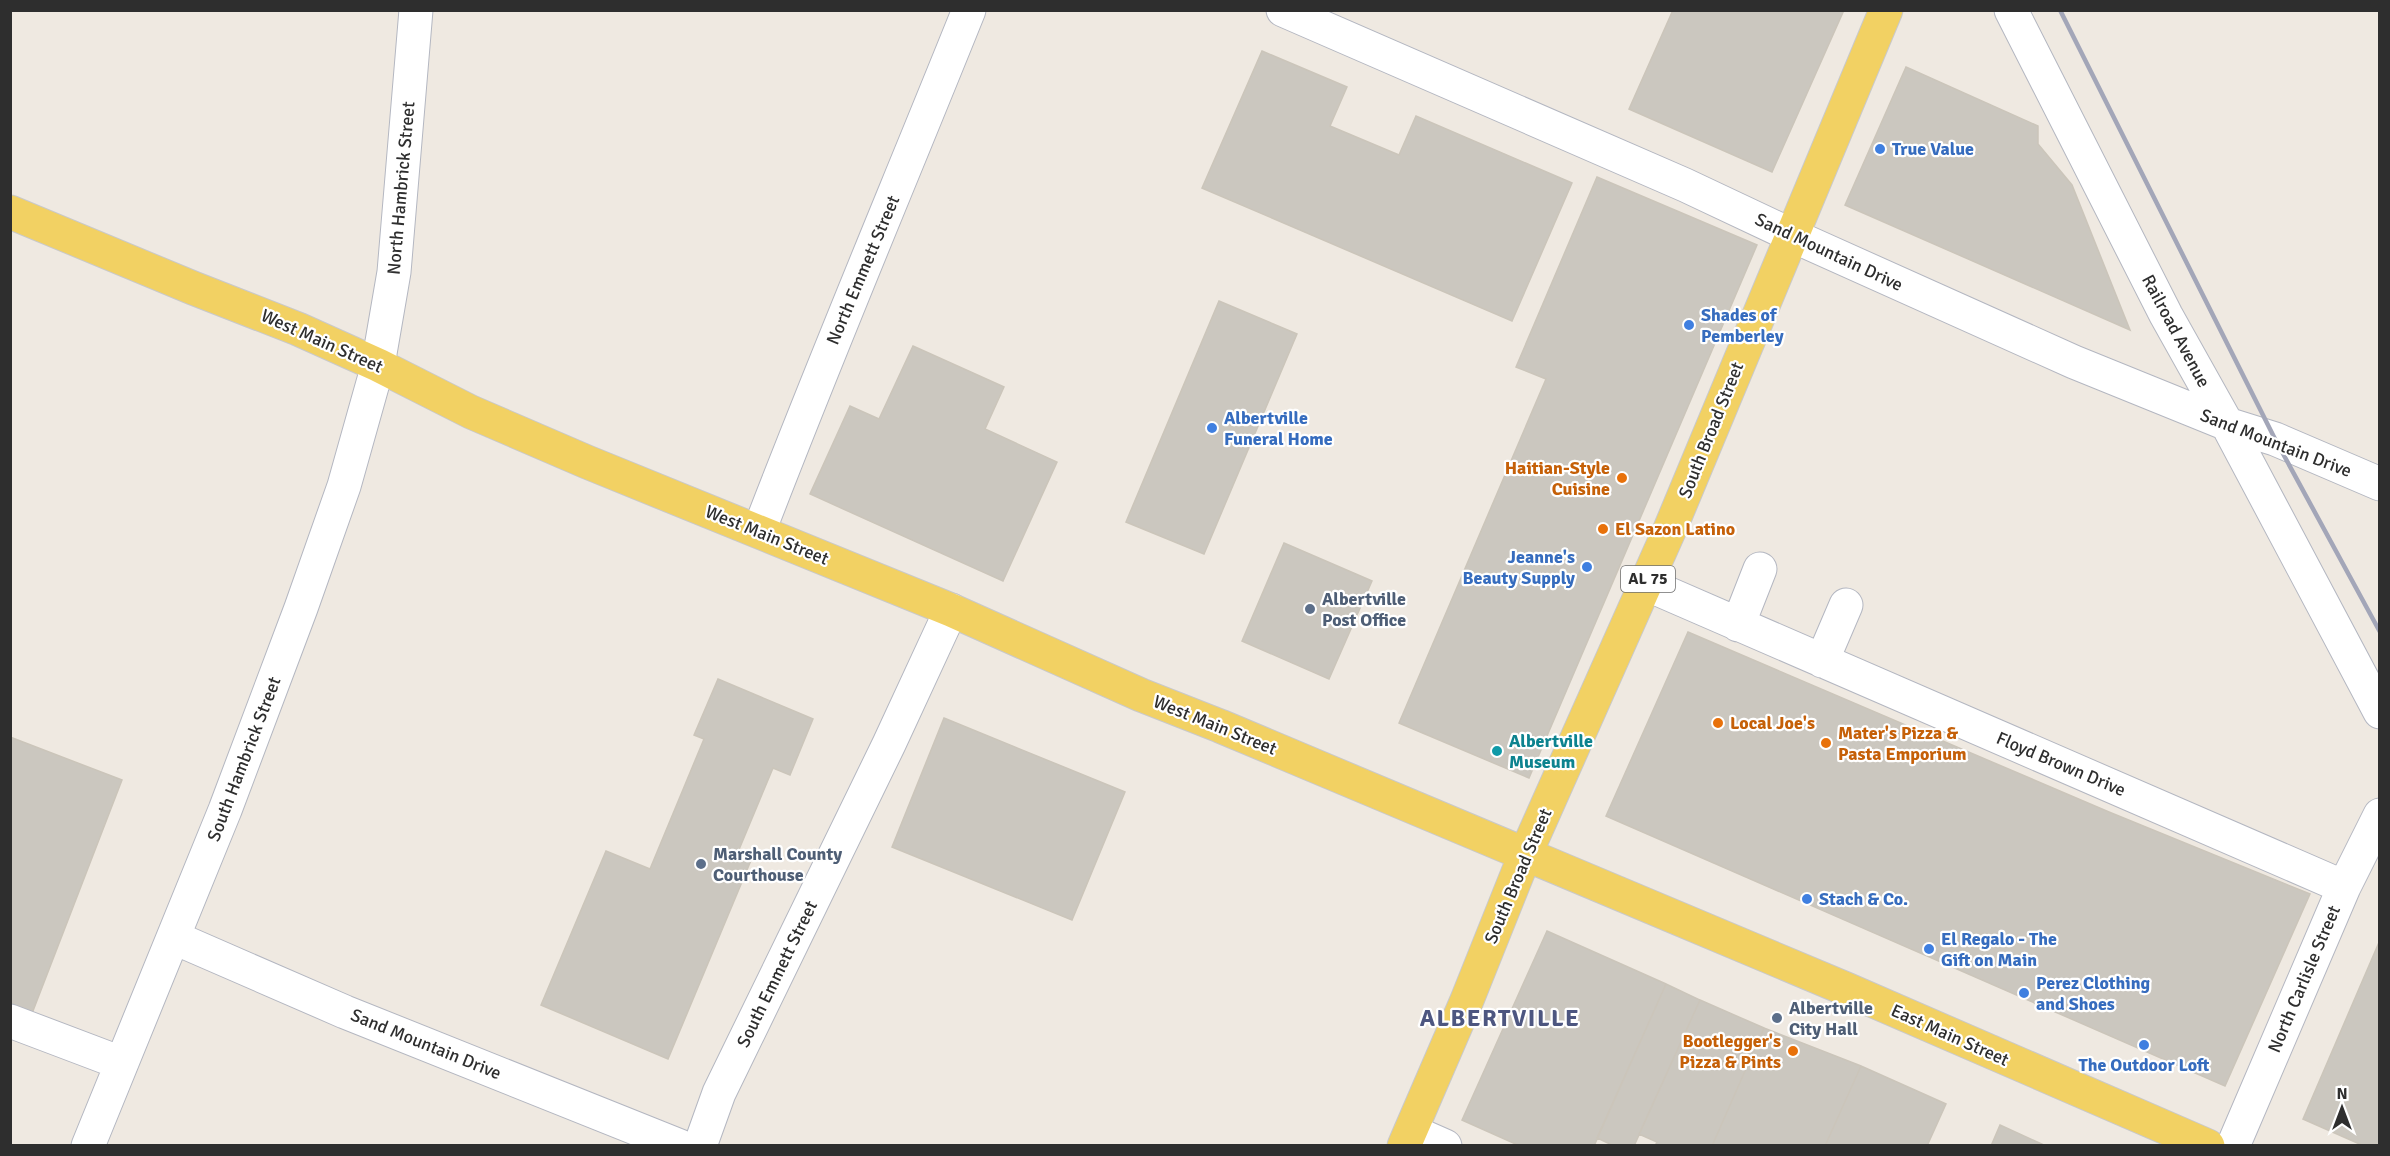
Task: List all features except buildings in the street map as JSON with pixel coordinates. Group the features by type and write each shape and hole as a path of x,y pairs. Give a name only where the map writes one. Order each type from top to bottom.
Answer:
{"main road":[{"name":"South Broad Street","path":"1407,1138 1467,1000 1525,855 1646,584 1886,10"},
{"name":"West Main Street","path":"10,212 192,288 298,329 378,365 471,412 577,458 951,610 1141,695 1525,855"},
{"name":"East Main Street","path":"1525,855 1846,989 2208,1146"}],"street":[{"name":"North Hambrick Street","path":"378,365 399,232 416,10"},
{"name":"North Emmett Street","path":"759,531 813,391 969,10"},
{"name":"Sand Mountain Drive","path":"1283,10 1685,185 2074,362 2227,424 2275,439 2379,484"},
{"name":"Railroad Avenue","path":"2011,10 2166,315 2227,424 2379,712"},
{"name":"South Hambrick Street","path":"88,1146 175,938 301,608 344,486 378,365"},
{"path":"1738,625 1760,569"},
{"name":"Floyd Brown Drive","path":"1646,584 2344,887"},
{"path":"1822,661 1846,605"},
{"name":"South Emmett Street","path":"699,1146 719,1093 884,755 951,610"},
{"name":"North Carlisle Street","path":"2233,1146 2344,887 2379,815"},
{"name":"Sand Mountain Drive","path":"175,938 345,1012 680,1146"},
{"path":"10,1021 121,1063"},
{"path":"1407,1138 1445,1146"}],"railway":[{"path":"2060,10 2275,439 2380,632"}],"place":[{"name":"True Value","path":"1880,149"},
{"name":"Shades of Pemberley","path":"1689,325"},
{"name":"Albertville Funeral Home","path":"1212,428"},
{"name":"Haitian-Style Cuisine","path":"1622,478"},
{"name":"El Sazon Latino","path":"1603,529"},
{"name":"Jeanne's Beauty Supply","path":"1587,567"},
{"name":"Albertville Post Office","path":"1310,609"},
{"name":"Local Joe's","path":"1718,723"},
{"name":"Mater's Pizza & Pasta Emporium","path":"1826,743"},
{"name":"Albertville Museum","path":"1497,751"},
{"name":"Marshall County Courthouse","path":"701,864"},
{"name":"Stach & Co.","path":"1807,899"},
{"name":"El Regalo - The Gift on Main","path":"1929,949"},
{"name":"Perez Clothing and Shoes","path":"2024,993"},
{"name":"Albertville City Hall","path":"1777,1018"},
{"name":"The Outdoor Loft","path":"2144,1045"},
{"name":"Bootlegger's Pizza & Pints","path":"1793,1051"}],"district":[{"name":"ALBERTVILLE","path":"1500,1018"}]}
